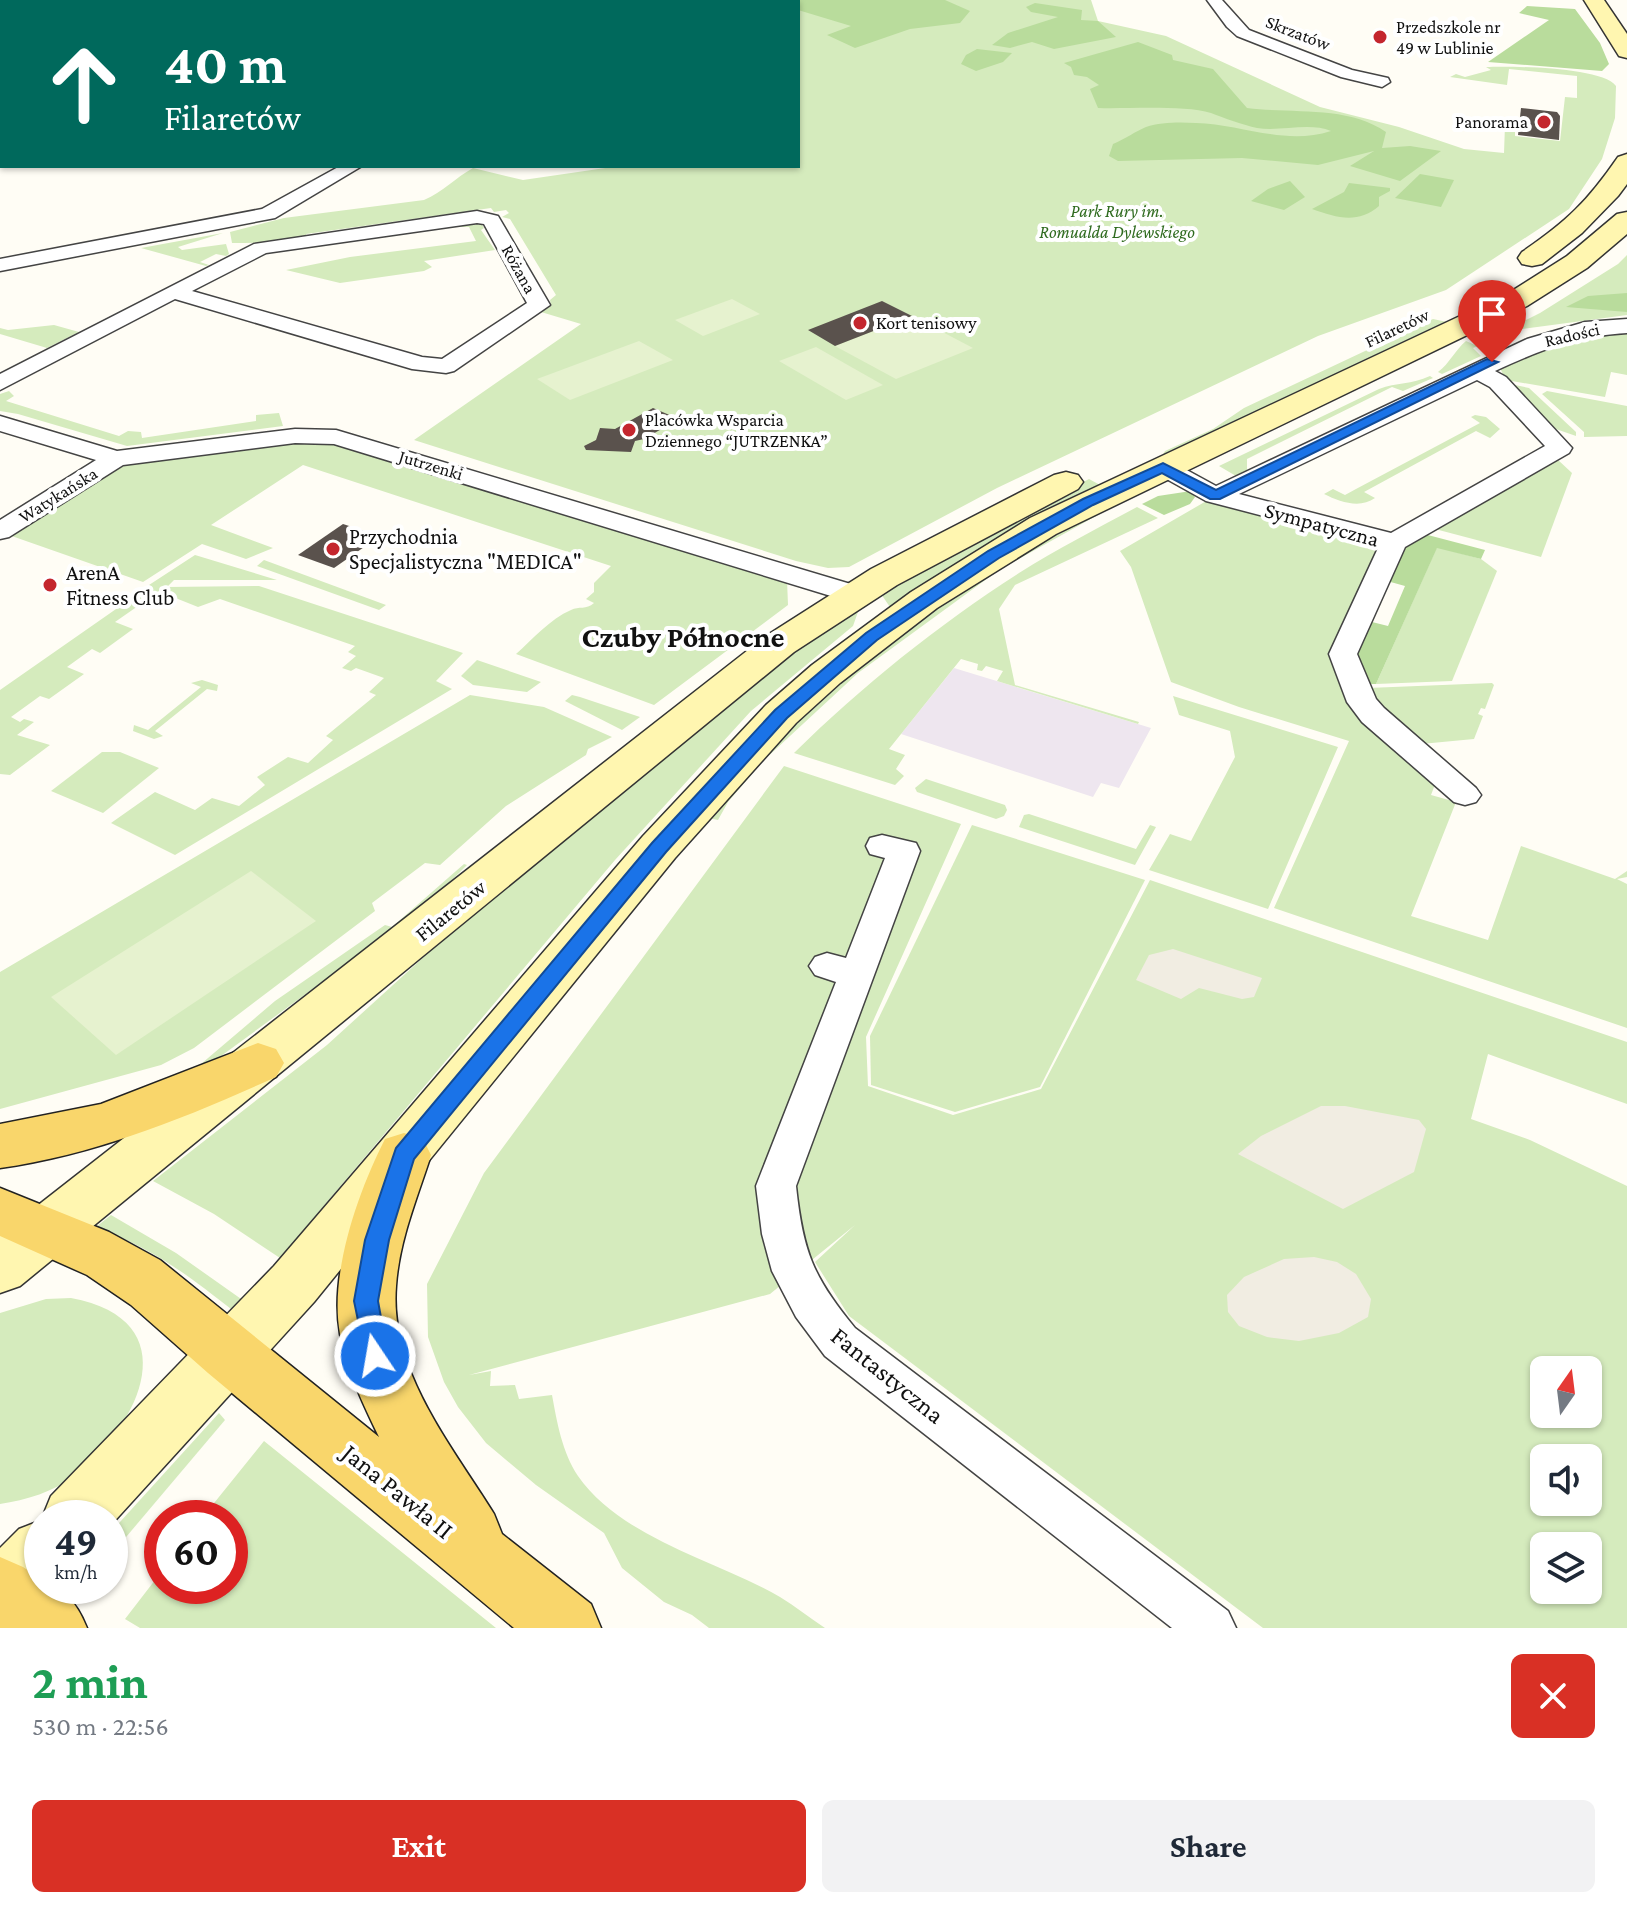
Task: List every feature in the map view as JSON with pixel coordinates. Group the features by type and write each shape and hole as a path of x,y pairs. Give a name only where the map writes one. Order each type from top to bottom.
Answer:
{"main road":[{"path":"1594,0 1627,51"},
{"name":"Filaretów","path":"1515,285 1613,187 1627,162"},
{"name":"Filaretów","path":"1149,458 1515,285 1577,262 1627,220"},
{"name":"Filaretów","path":"0,1268 25,1222 108,1181 761,659 1005,548 1073,510 1149,458 1476,290"},
{"name":"Filaretów","path":"91,1500 294,1284 639,871 781,714 863,615"},
{"path":"0,1146 91,1130 144,1113 258,1063"},
{"path":"404,1155 377,1240 366,1301 375,1356 391,1398 484,1560"},
{"name":"Jana Pawła II","path":"25,1222 137,1277 567,1628"}],"street":[{"name":"Skrzatów","path":"1214,0 1243,33 1342,72 1382,82"},
{"path":"0,265 268,214 349,168"},
{"name":"Różana","path":"0,383 173,292 261,248 484,217 491,220 539,305 446,366 433,367 173,292"},
{"name":"Radości","path":"1215,496 1476,370 1563,334 1627,326"},
{"name":"Sympatyczna","path":"1465,795 1373,715 1362,702 1343,654 1394,542 1560,448 1498,382 1476,370"},
{"name":"Jutrzenki","path":"0,423 116,458 295,436 336,437 863,615"},
{"name":"Watykańska","path":"0,531 116,458"},
{"name":"Sympatyczna","path":"1149,458 1215,496 1394,542"},
{"name":"Fantastyczna","path":"882,846 904,851 842,970 776,1186 779,1231 792,1273 805,1299 840,1342 1211,1628"}],"shaded area":[{"path":"954,668 1151,728 1119,788 1101,783 1093,797 901,734"},
{"path":"1173,949 1262,978 1254,997 1242,999 1199,988 1181,999 1136,980 1149,955"},
{"path":"1321,1106 1345,1106 1419,1120 1426,1129 1414,1172 1343,1209 1238,1154 1261,1136"},
{"path":"1314,1257 1337,1262 1356,1274 1371,1299 1368,1317 1339,1333 1299,1341 1267,1337 1239,1326 1228,1312 1227,1295 1244,1277 1284,1259"}],"green space":[{"name":"Park Rury im. Romualda Dylewskiego","path":"800,0 1091,0 1098,21 1166,36 1320,107 1399,127 1464,149 1504,153 1505,125 1515,126 1515,136 1560,141 1565,97 1577,98 1577,76 1509,69 1507,85 1450,77 1456,74 1465,77 1491,70 1486,67 1556,69 1593,75 1616,86 1615,118 1602,159 1569,209 1446,290 1318,336 997,488 849,567 828,568 796,561 414,440 581,324 541,312 551,306 550,300 556,295 510,219 502,217 509,213 506,210 494,212 491,208 306,234 307,239 232,243 230,232 284,218 424,200 473,168 523,180 605,168 800,168"},
{"path":"800,0 945,0 970,11 960,23 910,29 855,48 827,35 851,26 800,11"},
{"path":"1035,3 1082,10 1081,20 1098,21 1116,37 1054,49 1032,42 1010,48 992,45 1008,33 1058,17 1031,12 1026,7"},
{"path":"1527,6 1575,9 1600,43 1609,64 1602,71 1488,62 1549,20 1519,13"},
{"path":"1138,42 1172,55 1173,60 1213,69 1247,108 1337,114 1371,123 1386,132 1382,148 1410,146 1441,151 1400,181 1350,166 1374,151 1318,165 1242,158 1118,161 1109,156 1113,144 1158,124 1213,124 1297,136 1331,131 1313,127 1257,128 1211,113 1186,109 1098,108 1090,89 1099,85 1087,77 1074,75 1071,67 1064,63"},
{"path":"977,49 1012,53 1003,62 976,71 961,64 966,55"},
{"path":"1420,174 1454,180 1441,207 1395,198"},
{"path":"1290,181 1305,197 1284,210 1251,201 1268,189"},
{"path":"1349,183 1390,188 1390,191 1379,197 1379,206 1371,212 1355,217 1339,217 1312,209 1344,192"},
{"path":"482,225 484,228 481,230 495,250 424,261 432,267 424,271 340,283 286,270 350,257 476,241 469,227 455,227"},
{"path":"223,233 178,247 182,250 226,244 229,254 216,254 200,262 209,265 206,266 141,248"},
{"path":"1627,255 1627,315 1514,330 1473,348 1481,356 1442,374 1438,372 1466,341 1475,345 1540,313 1618,264"},
{"path":"1627,293 1627,312 1566,307 1588,296"},
{"path":"732,299 760,314 703,336 675,320"},
{"path":"1476,311 1162,456 1165,451 1213,429 1244,408 1433,319 1447,322"},
{"path":"912,316 973,348 896,379 835,346"},
{"path":"54,325 79,332 47,348 0,334 0,328 8,330"},
{"path":"1627,331 1627,375 1611,372 1605,397 1506,380 1500,368 1560,342"},
{"path":"639,341 673,360 570,400 537,379"},
{"path":"816,347 883,385 846,400 779,361"},
{"path":"1430,376 1433,378 1403,391 1392,387 1247,459 1247,470 1236,476 1219,466 1379,389"},
{"path":"1510,384 1529,388 1576,432 1576,436 1553,428"},
{"path":"9,391 14,396 6,401 119,436 128,431 141,432 142,438 256,421 256,415 279,413 283,426 127,446 0,411 0,394"},
{"path":"1547,391 1627,406 1627,436 1584,437 1584,432 1542,394"},
{"path":"1471,417 1486,417 1500,429 1490,438 1476,431 1364,492 1375,498 1369,501 1350,503 1324,494 1333,489 1345,495 1480,423"},
{"path":"307,440 325,441 787,580 788,605 654,705 516,654 556,619 571,610 594,603 586,599 594,592 594,583 611,566 303,465 211,525 273,548 246,559 202,544 143,582 6,534 129,463"},
{"path":"1557,459 1572,473 1541,557 1435,529"},
{"path":"1089,479 1102,486 892,610 879,591"},
{"path":"1191,491 1195,497 1190,504 1164,515 1142,504 1158,496"},
{"path":"1215,496 1394,542 1343,654 1356,687 1439,774 1431,795 1456,802 1411,916 1488,940 1521,846 1615,879 1627,871 1627,877 1617,879 1627,884 1627,1028 1274,908 1349,741 1171,682 1131,567 1120,551"},
{"path":"1123,501 999,570 858,673 763,761 728,802 718,820 708,818 781,732 890,639 1024,548"},
{"path":"1137,507 1158,518 1015,585 999,609 1015,685 1138,724 997,681 1003,671 986,666 982,671 977,670 978,664 961,659 889,749 905,755 896,769 904,776 895,785 794,753 874,680 959,614 1033,564"},
{"path":"1424,534 1485,550 1481,559 1437,548 1376,684 1365,684 1359,666 1358,646 1368,621 1388,626 1405,586 1387,581 1398,552"},
{"path":"1437,547 1481,559 1497,571 1452,681 1376,684"},
{"path":"195,555 277,580 174,580 167,587 259,586 463,653 436,681 452,689 175,855 111,823 155,792 195,810 212,798 239,806 265,785 257,777 288,757 308,763 333,740 326,736 376,695 369,692 384,678 356,668 351,671 342,668 356,656 348,652 355,646 220,599 198,607 163,593 163,597 146,609 138,606 115,622 133,629 100,653 92,649 67,667 84,674 49,699 40,696 11,717 20,722 24,719 34,722 17,735 50,745 10,775 0,774 0,690 139,593 153,589 149,585"},
{"path":"264,560 386,605 379,610 257,566"},
{"path":"859,609 853,626 751,711 615,860 280,1258 214,1214 153,1181 327,1045 503,885 788,652"},
{"path":"477,660 541,682 527,692 473,685 461,676"},
{"path":"202,680 218,685 217,691 207,689 155,731 163,736 154,739 133,731 134,725 148,730 201,687 191,683"},
{"path":"1494,685 1485,709 1481,708 1478,714 1483,716 1474,739 1421,744 1382,709 1368,688"},
{"path":"470,695 544,707 612,737 588,749 586,755 506,806 440,865 425,863 372,903 375,911 194,1048 161,1065 0,1109 0,972"},
{"path":"572,695 640,717 622,730 565,701"},
{"path":"1173,696 1338,747 1268,909 1149,870 1170,834 1191,841 1235,757 1230,731 1179,715"},
{"path":"102,752 120,752 159,768 103,813 51,791"},
{"path":"784,766 961,824 866,1037 868,1086 953,1115 1041,1089 1150,880 1627,1042 1627,1104 1488,1054 1471,1119 1530,1140 1627,1186 1627,1628 1263,1628 849,1316 815,1262 855,1225 770,1294 469,1375 491,1371 490,1386 515,1385 519,1399 552,1395 568,1457 578,1476 597,1498 644,1532 780,1597 825,1628 709,1628 692,1615 664,1602 622,1568 604,1533 536,1485 486,1443 458,1407 444,1382 428,1337 427,1284 484,1173"},
{"path":"926,779 1005,805 1007,810 1004,816 996,819 917,792 915,788"},
{"path":"1029,814 1136,849 1150,825 1156,827 1135,865 1019,827 1024,815"},
{"path":"972,825 1145,880 1040,1087 955,1112 871,1085 870,1036"},
{"path":"464,864 467,865 445,887 359,955 206,1067 163,1090 103,1104 201,1064 275,1001 385,925 392,927"},
{"path":"251,871 316,921 116,1055 51,997"},
{"path":"111,1215 176,1253 244,1301 235,1312 169,1264 136,1244 96,1227"},
{"path":"71,1298 108,1310 131,1328 142,1350 142,1376 134,1402 119,1429 99,1454 75,1475 39,1494 0,1504 0,1313 46,1299"},
{"path":"219,1413 225,1420 157,1500 144,1500 144,1516 128,1535 128,1513"},
{"path":"264,1441 496,1628 140,1628 125,1619 144,1594 144,1604 248,1604 248,1500 216,1500"}],"building":[{"name":"Panorama","path":"1521,108 1557,112 1560,116 1559,140 1518,135"},
{"name":"Kort tenisowy","path":"882,301 912,316 835,346 808,330"},
{"name":"Placówka Wsparcia Dziennego “JUTRZENKA”","path":"653,408 679,419 635,441 631,452 586,450 584,446 596,440 600,428 615,429"},
{"name":"Przychodnia Specjalistyczna \"MEDICA\"","path":"343,524 380,536 334,568 298,555"}],"place":[{"name":"Przedszkole nr 49 w Lublinie","path":"1380,37"},
{"name":"Panorama","path":"1544,122"},
{"name":"Kort tenisowy","path":"860,323"},
{"name":"Placówka Wsparcia Dziennego “JUTRZENKA”","path":"629,430"},
{"name":"Przychodnia Specjalistyczna \"MEDICA\"","path":"333,549"},
{"name":"ArenA Fitness Club","path":"50,585"}],"district":[{"name":"Czuby Północne","path":"683,637"}],"route":[{"path":"375,1356 366,1301 377,1240 404,1155 659,847 781,714 872,637 924,600 994,554 1088,502 1163,467 1215,496 1492,362"}]}
